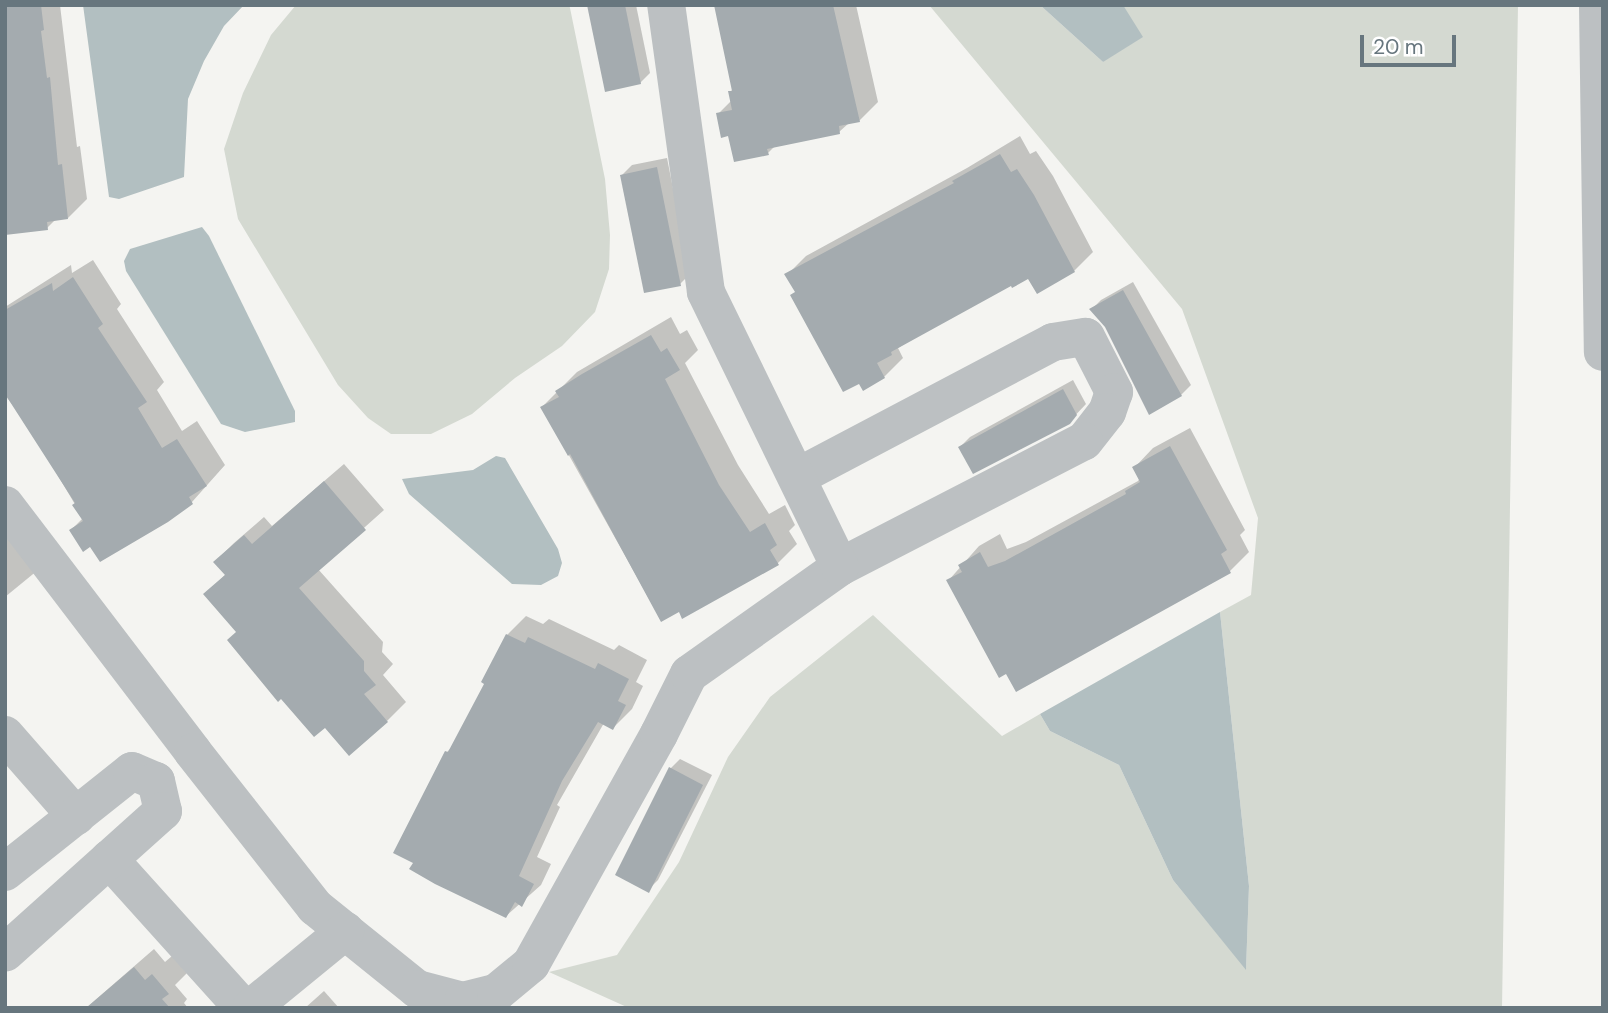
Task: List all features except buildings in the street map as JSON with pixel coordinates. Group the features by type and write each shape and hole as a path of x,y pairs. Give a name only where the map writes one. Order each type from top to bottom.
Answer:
{"street":[{"path":"666,5 706,292 840,567"},
{"path":"1598,5 1603,352"},
{"path":"5,505 315,907 417,989 463,1004 496,993 531,964 659,734 689,674 840,567 1084,440 1107,412 1114,392 1086,337 1053,342 797,477"},
{"path":"5,735 76,816"},
{"path":"156,781 193,752"},
{"path":"5,872 132,771 156,781"},
{"path":"5,953 163,811 156,781"},
{"path":"109,859 243,1008"},
{"path":"251,1008 345,931"}],"shaded area":[{"path":"83,5 244,5 224,26 204,61 188,99 184,177 119,199 109,197"},
{"path":"296,5 569,5 570,8 605,179 610,235 609,269 595,312 562,346 515,378 472,414 431,434 391,434 368,418 338,385 238,219 224,149 243,93 271,35"},
{"path":"929,5 1040,5 1103,62 1125,11 1123,5 1518,5 1502,1008 629,1008 549,972 617,955 679,862 728,757 770,697 873,615 1002,736 1040,714 1050,731 1119,765 1173,880 1246,969 1249,886 1220,612 1251,595 1258,518 1182,309"},
{"path":"1040,5 1123,5 1143,37 1103,62"},
{"path":"202,227 209,236 295,411 295,422 245,432 221,424 126,271 124,261 130,249"},
{"path":"496,456 505,458 558,549 562,563 558,576 541,585 512,584 409,494 402,479 473,470"},
{"path":"1220,612 1249,886 1246,970 1173,880 1119,765 1050,731 1040,714"}]}
